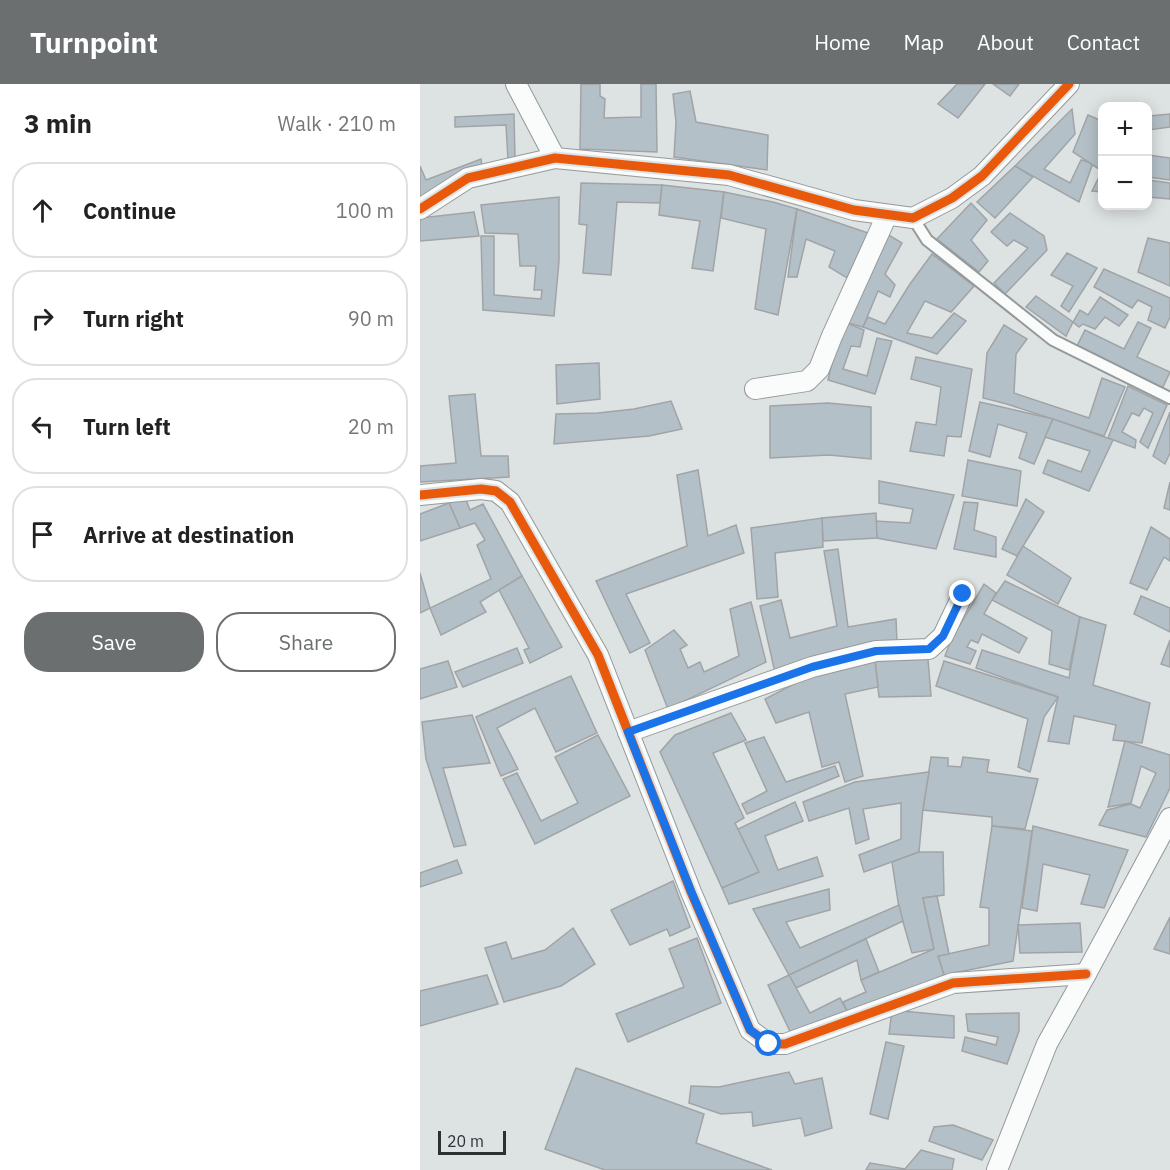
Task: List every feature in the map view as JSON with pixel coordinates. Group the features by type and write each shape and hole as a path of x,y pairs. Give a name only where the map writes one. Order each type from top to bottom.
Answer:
{"street":[{"path":"516,84 555,158"},
{"path":"420,209 468,178 555,158 729,175 854,210 913,218 952,198 982,176 1069,84"},
{"path":"755,389 807,381 819,369 887,215"},
{"path":"420,495 482,489 496,491 510,502 598,655 691,891 750,1030 769,1044 785,1044 953,983 1086,974"},
{"path":"628,732 812,667 876,651 929,649 943,636 963,594"},
{"path":"997,1170 1047,1044 1170,818"}],"lane":[{"path":"913,218 927,240 1053,340 1170,398"}],"building":[{"path":"581,84 600,84 600,96 605,99 604,118 641,117 641,84 656,84 657,152 580,149"},
{"path":"957,84 985,84 958,118 938,104"},
{"path":"993,84 1019,84 1010,96"},
{"path":"690,91 696,122 768,135 767,170 674,157 676,122 673,94"},
{"path":"1072,109 1075,134 1044,169 1070,183 1081,160 1093,163 1079,202 1015,166"},
{"path":"514,114 515,159 508,160 506,125 455,127 455,117"},
{"path":"1170,114 1170,127 1152,129 1152,116"},
{"path":"1088,115 1098,119 1098,168 1073,152"},
{"path":"1152,156 1170,158 1170,180 1152,178"},
{"path":"481,159 483,172 420,199 420,166 426,180"},
{"path":"1015,166 1033,177 995,218 977,202"},
{"path":"1098,179 1098,192 1092,191"},
{"path":"1152,181 1170,183 1170,199 1152,197"},
{"path":"581,183 662,185 660,203 617,202 611,275 583,273 587,225 579,224"},
{"path":"662,185 724,192 713,271 692,268 700,221 659,215"},
{"path":"724,192 797,209 778,315 755,309 766,229 721,218"},
{"path":"559,197 559,261 554,316 483,310 481,236 494,236 494,295 541,299 542,290 534,290 536,266 520,266 518,234 485,233 481,205"},
{"path":"971,203 987,220 971,240 988,261 979,272 937,239"},
{"path":"797,209 868,233 847,278 829,267 835,251 806,239 797,277 788,277"},
{"path":"474,212 479,236 420,241 420,218"},
{"path":"1010,213 1044,236 1047,250 1005,294 994,283 1028,248 1014,240 1007,246 991,232"},
{"path":"887,234 902,243 885,274 895,285 890,297 878,291 863,327 842,321"},
{"path":"1148,238 1170,243 1170,286 1138,272"},
{"path":"1067,253 1097,268 1069,312 1061,306 1073,286 1051,275"},
{"path":"932,254 974,286 951,312 925,301 907,333 932,338 954,313 966,321 937,354 863,327 868,317 885,324"},
{"path":"1104,269 1170,298 1170,317 1165,328 1148,320 1152,307 1138,300 1132,308 1094,287"},
{"path":"1036,296 1073,322 1066,336 1026,307"},
{"path":"1100,297 1128,315 1119,326 1105,317 1095,329 1083,324 1079,327 1073,322 1080,310 1088,315"},
{"path":"842,321 864,330 860,347 851,346 843,369 867,376 877,338 892,341 875,394 828,380"},
{"path":"1138,322 1151,328 1137,357 1170,372 1162,389 1077,346 1085,330 1124,349"},
{"path":"1004,325 1027,339 1016,354 1014,393 1089,418 1102,378 1125,387 1104,436 983,398 987,353"},
{"path":"916,357 972,369 961,437 947,436 944,456 910,451 916,422 936,425 941,387 911,379"},
{"path":"599,363 600,399 557,404 556,365"},
{"path":"1128,386 1167,405 1148,448 1140,442 1153,413 1144,408 1139,416 1132,413 1122,432 1136,440 1135,448 1108,438"},
{"path":"475,394 481,456 508,456 509,477 420,482 420,466 456,463 449,396"},
{"path":"671,401 682,429 649,436 554,444 556,414 634,409"},
{"path":"980,402 1053,419 1034,464 1019,458 1027,433 998,424 990,457 969,451"},
{"path":"828,403 871,407 871,459 829,455 770,458 770,406"},
{"path":"1170,412 1170,453 1165,464 1153,456"},
{"path":"1053,419 1113,440 1089,491 1043,473 1048,460 1081,472 1090,451 1045,437"},
{"path":"968,460 1021,471 1017,506 962,496"},
{"path":"698,470 708,536 736,525 744,553 626,594 650,643 630,653 596,581 687,546 677,475"},
{"path":"879,481 954,495 936,549 877,538 875,521 910,523 913,509 879,503"},
{"path":"1170,482 1170,510 1164,508"},
{"path":"465,497 470,510 483,504 522,576 480,602 486,612 441,635 430,608 491,579 477,545 485,540 475,523 460,528 449,503"},
{"path":"1026,499 1044,512 1017,556 1002,549"},
{"path":"964,502 978,503 974,530 996,537 996,557 954,549"},
{"path":"449,503 460,528 420,541 420,514"},
{"path":"876,513 877,538 823,541 822,518"},
{"path":"822,518 823,547 775,553 778,597 757,599 751,528"},
{"path":"1151,527 1170,539 1170,561 1164,557 1147,590 1130,583"},
{"path":"1023,546 1071,578 1058,604 1007,575"},
{"path":"838,549 848,627 896,619 897,643 776,677 760,606 781,600 790,638 837,626 824,551"},
{"path":"420,573 430,608 420,613"},
{"path":"522,576 562,647 530,663 524,650 529,648 499,590"},
{"path":"1005,581 1080,617 1069,670 1049,664 1052,631 992,600"},
{"path":"984,584 996,593 984,614 1027,638 1019,653 982,634 978,643 971,640 967,647 976,651 970,664 945,656 951,640"},
{"path":"1141,596 1170,608 1170,632 1134,614"},
{"path":"751,602 766,662 668,709 645,650 674,630 687,645 680,649 688,668 700,662 704,672 739,656 730,609"},
{"path":"1080,617 1106,625 1093,685 1150,703 1142,743 1113,740 1116,725 1074,716 1069,744 1048,741 1058,697 976,668 982,650 1069,678"},
{"path":"1170,640 1170,667 1161,664"},
{"path":"517,648 523,663 463,687 455,672"},
{"path":"928,659 931,696 879,697 875,661"},
{"path":"448,661 457,687 420,699 420,669"},
{"path":"875,661 878,687 845,694 863,776 845,782 839,762 822,767 809,712 776,723 765,699 819,671"},
{"path":"944,661 1058,697 1044,717 1030,772 1018,767 1028,719 936,686"},
{"path":"571,676 597,733 556,752 535,708 497,728 518,769 501,776 476,717"},
{"path":"731,713 746,740 713,753 744,818 735,823 759,872 722,888 660,752 675,735"},
{"path":"472,715 490,763 443,768 466,845 454,847 426,759 422,722"},
{"path":"598,735 630,796 535,844 503,779 517,773 541,821 578,803 555,757"},
{"path":"764,737 786,782 835,766 839,776 747,814 742,804 767,791 745,743"},
{"path":"1125,741 1170,755 1170,788 1146,837 1099,825 1107,810 1131,804 1140,808 1156,773 1141,766 1131,803 1108,807"},
{"path":"931,757 948,758 948,766 961,767 963,757 989,760 987,772 1038,779 1025,829 992,826 992,817 923,810"},
{"path":"929,772 919,852 864,872 859,855 901,839 901,803 863,809 869,839 856,844 849,808 809,821 803,802 855,782"},
{"path":"795,802 803,821 765,836 778,870 817,857 823,876 729,904 722,888 759,872 738,829"},
{"path":"992,826 1032,831 1013,961 944,975 938,956 989,945 989,908 980,907"},
{"path":"1033,826 1128,850 1104,908 1081,904 1090,875 1043,864 1037,911 1022,908"},
{"path":"919,852 943,852 944,895 923,898 934,949 912,953 899,908 892,862"},
{"path":"457,860 462,873 420,887 420,873"},
{"path":"673,881 690,927 670,936 667,929 630,945 611,910"},
{"path":"829,889 830,910 786,922 800,948 899,905 903,921 789,975 753,909"},
{"path":"937,896 949,954 938,956 944,975 850,1017 843,1002 866,992 861,980 934,949 923,898"},
{"path":"1170,917 1170,954 1154,949"},
{"path":"1080,923 1082,952 1020,953 1018,925"},
{"path":"573,928 595,964 561,986 504,1002 485,948 506,942 512,959 545,950"},
{"path":"697,938 721,1003 628,1042 616,1014 684,987 669,949"},
{"path":"866,939 879,972 861,980 857,960 796,988 789,975"},
{"path":"487,975 498,1004 420,1026 420,991"},
{"path":"789,975 810,1013 840,998 850,1017 795,1042 768,985"},
{"path":"892,1010 954,1016 954,1038 889,1034"},
{"path":"1019,1013 1019,1031 1007,1064 962,1051 965,1037 996,1045 998,1037 968,1031 966,1014"},
{"path":"886,1042 904,1046 888,1119 870,1114"},
{"path":"576,1068 704,1114 696,1143 772,1170 605,1170 545,1149"},
{"path":"789,1072 795,1084 822,1078 832,1128 805,1136 801,1118 753,1126 752,1112 721,1114 689,1103 691,1086 719,1087"},
{"path":"953,1125 993,1140 982,1160 929,1141 934,1127"},
{"path":"921,1150 954,1159 952,1170 866,1170 870,1163 905,1169"}],"cycle path":[{"path":"420,209 468,178 555,158 729,175 854,210 913,218 952,198 982,176 1069,84"},
{"path":"420,495 481,489 496,491 510,502 598,655 691,892 750,1030 769,1044 785,1044 953,983 1086,974"}],"route":[{"path":"769,1044 750,1030 691,891 628,732 812,667 876,651 929,649 943,636 963,594"}]}
